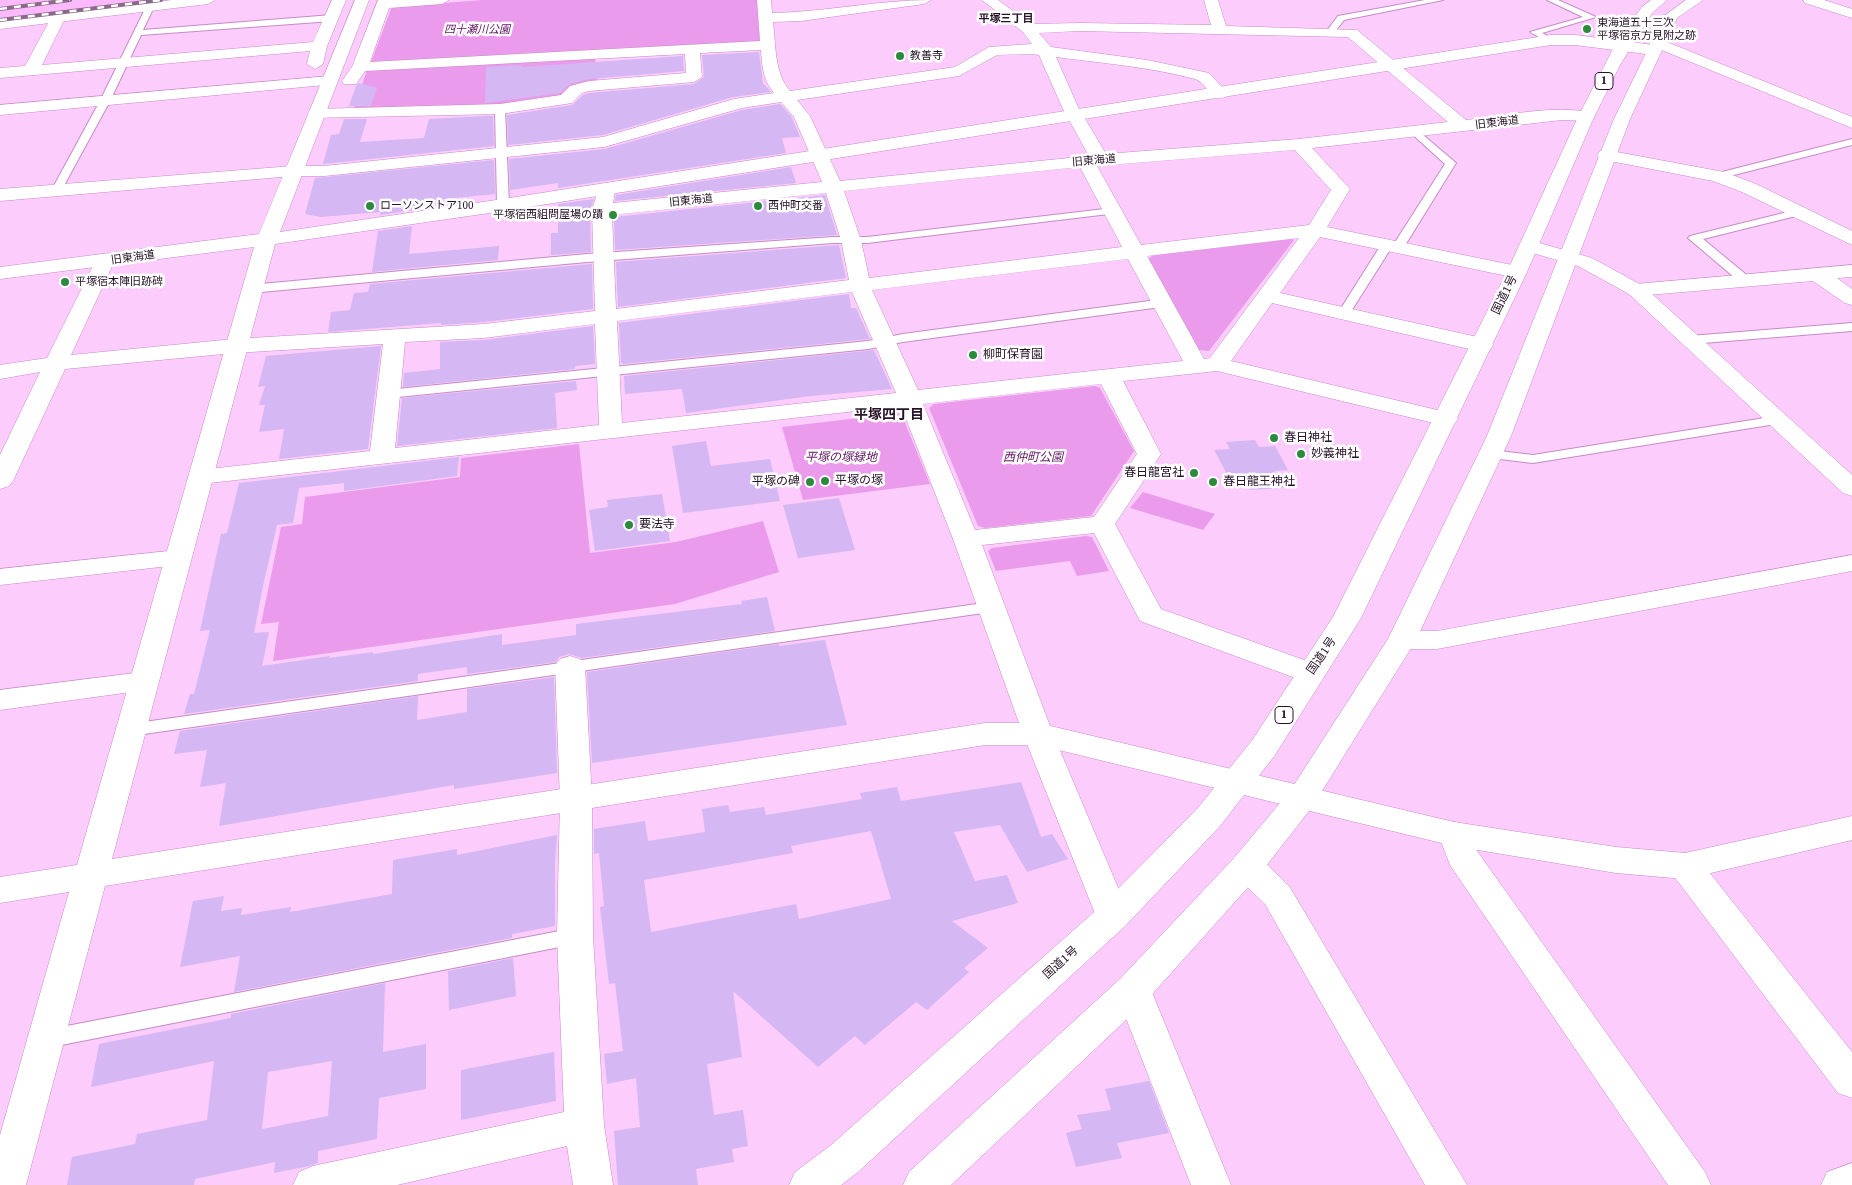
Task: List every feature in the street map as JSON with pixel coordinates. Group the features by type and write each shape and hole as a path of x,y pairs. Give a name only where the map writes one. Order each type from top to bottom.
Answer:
{"main road":[{"path":"0,25 208,0"},
{"path":"316,114 310,82 319,46 339,0"},
{"path":"6,1185 250,288 265,240 362,0"},
{"path":"316,114 335,100 360,67 384,2 442,0"},
{"path":"764,0 770,70 785,97 802,116 833,186 851,240 860,286 909,397 966,540 1038,734 1114,916"},
{"path":"766,18 801,17 924,0"},
{"path":"989,0 1028,29 1045,50 1076,116 1113,211 1164,303 1206,364"},
{"path":"1211,0 1220,29"},
{"name":"国道1号","path":"809,1185 851,1153 1114,916 1208,817 1264,747 1348,618 1482,345 1529,246 1586,117 1622,45 1647,10 1660,0"},
{"path":"923,1185 1133,990 1247,866 1302,799 1402,640 1491,454 1606,155 1656,46 1671,16 1696,0"},
{"path":"1810,0 1852,14"},
{"path":"31,70 58,18"},
{"path":"1028,29 1080,27 1352,33 1464,127"},
{"path":"611,431 610,372 603,258 605,200 819,156 1220,94 1551,40 1656,46 1852,123"},
{"path":"360,67 768,45"},
{"path":"0,73 319,46"},
{"path":"316,114 500,109 566,99 576,89 589,86 694,77 692,50"},
{"path":"0,195 324,170 604,142 740,103 959,71 994,50 1045,50 1147,65 1203,76 1220,94"},
{"path":"0,110 330,81"},
{"name":"旧東海道","path":"0,273 104,262 503,205 833,186 1093,161 1299,144 1564,115 1586,117"},
{"path":"1206,364 1267,296 1315,230 1341,189 1299,144"},
{"path":"1606,155 1718,176 1800,212 1852,239"},
{"path":"0,372 56,363 234,346 484,331 607,318 1315,230 1516,272"},
{"path":"1529,246 1569,255 1600,267 1636,290 1852,488"},
{"path":"0,481 104,262"},
{"path":"1636,290 1852,271"},
{"path":"1817,274 1852,298"},
{"path":"1267,296 1482,345"},
{"path":"382,456 395,336"},
{"path":"200,477 1206,364 1446,419"},
{"path":"966,540 1102,524 1149,454 1108,375"},
{"path":"1102,524 1150,615 1311,673"},
{"path":"0,577 178,558"},
{"path":"1402,640 1437,640 1852,562"},
{"path":"570,666 576,800 575,936 584,1125 592,1185"},
{"path":"0,700 144,682"},
{"path":"0,890 576,800 975,735 1038,734 1454,834 1616,860 1685,866 1852,828"},
{"path":"1454,834 1462,856 1691,1185"},
{"path":"1247,866 1277,895 1447,1185"},
{"path":"1685,866 1852,1081"},
{"path":"1133,990 1211,1185"},
{"path":"313,1185 584,1125"},
{"path":"1841,1185 1852,1182"}],"lane":[{"path":"1330,32 1341,18 1439,0"},
{"path":"1551,0 1592,16 1534,32 1551,40"},
{"path":"56,190 106,101 150,7"},
{"path":"138,33 332,18"},
{"path":"500,109 503,205"},
{"path":"1344,313 1451,163 1416,132"},
{"path":"1718,176 1852,142"},
{"path":"250,288 603,258 851,240 1113,211"},
{"path":"1745,280 1694,238 1800,212"},
{"path":"388,394 884,342 1164,303"},
{"path":"1690,340 1852,327"},
{"path":"1491,454 1533,459 1777,420"},
{"path":"130,730 991,607"},
{"path":"46,1039 575,936"}],"shaded area":[{"path":"0,0 175,0 0,22"}],"green space":[{"name":"四十瀬川公園","path":"482,0 757,0 760,42 371,62 393,7"},
{"path":"595,58 598,83 561,97 497,107 353,111 367,70"},
{"path":"1289,237 1294,240 1209,351 1198,350 1147,260 1153,255"},
{"name":"西仲町公園","path":"1095,386 1100,388 1134,451 1091,516 985,528 978,526 929,408 934,404"},
{"name":"平塚の塚緑地","path":"901,413 930,484 803,500 782,427"},
{"path":"579,444 590,553 676,542 763,521 779,572 675,604 273,661 279,622 261,624 281,527 302,524 305,497 460,477 461,458"},
{"path":"1143,492 1215,514 1203,530 1130,508"},
{"path":"1086,536 1092,537 1109,571 1077,576 1070,561 996,571 988,551 992,548"}],"building":[{"path":"759,52 763,83 771,92 733,97 603,135 508,145 507,115 572,105 583,95 589,93 694,84 704,77 702,55"},
{"path":"683,56 684,71 589,79 570,84 560,93 485,103 486,67 521,65 522,67"},
{"path":"359,83 377,88 371,106 349,106 356,86"},
{"path":"780,104 791,116 800,137 782,138 786,153 558,188 558,183 510,190 509,159 605,149 742,110"},
{"path":"493,116 494,146 323,164 331,135 339,134 344,119 367,119 360,142 424,138 429,119"},
{"path":"494,160 495,194 425,201 425,203 415,204 414,210 380,215 381,212 320,217 305,214 315,178"},
{"path":"791,167 796,183 615,201 616,195"},
{"path":"825,195 837,235 615,250 614,217"},
{"path":"594,199 590,210 591,252 551,255 551,233 558,233 558,204"},
{"path":"412,226 409,254 499,246 498,260 372,272 378,231"},
{"path":"839,245 846,278 618,307 616,262"},
{"path":"592,264 593,309 484,322 441,325 441,323 328,332 331,312 350,310 354,293 368,292 370,284"},
{"path":"849,294 851,308 856,308 870,339 623,364 621,362 619,323"},
{"path":"593,326 595,364 575,366 575,369 403,387 404,373 440,369 440,342 484,340"},
{"path":"381,346 368,449 279,459 284,429 259,432 265,405 259,405 265,386 258,387 266,356"},
{"path":"874,350 892,389 810,396 686,413 682,389 625,394 624,376"},
{"path":"576,381 577,390 555,393 557,428 397,446 402,398"},
{"path":"1255,440 1259,447 1275,446 1288,470 1275,471 1284,488 1250,490 1242,473 1227,474 1214,450 1230,449 1226,442"},
{"path":"706,441 711,466 770,459 780,501 683,513 672,446"},
{"path":"459,457 457,476 344,491 344,483 299,488 293,523 277,525 263,586 254,633 269,632 262,666 330,656 329,658 373,652 373,654 502,634 502,645 576,635 576,624 742,604 741,601 767,597 775,631 582,658 569,654 559,657 556,662 467,674 467,667 418,674 418,681 184,714 190,694 194,694 210,630 200,631 221,534 227,533 239,483"},
{"name":"要法寺","path":"662,494 670,541 595,551 589,510 608,507 607,500"},
{"path":"839,498 855,550 798,558 783,505"},
{"path":"825,640 847,725 592,763 587,672 779,644 779,646"},
{"path":"554,677 557,773 454,789 454,785 219,826 226,783 200,787 207,750 174,754 180,731 418,696 417,720 467,712 467,689"},
{"path":"1021,782 1041,837 1052,834 1068,859 1027,872 1000,825 954,832 975,881 1007,875 1018,903 952,921 988,948 964,968 969,972 927,1010 916,1002 865,1045 855,1036 818,1067 733,991 742,1057 707,1064 714,1115 743,1110 748,1146 732,1149 734,1162 696,1169 698,1185 618,1185 614,1131 640,1127 636,1078 607,1084 604,1054 623,1051 615,983 609,984 600,907 604,906 599,853 594,854 594,829 645,821 648,841 705,832 702,809 728,805 730,812 764,807 766,815 862,799 860,793 897,787 901,801","holes":["871,831 891,899 799,919 796,904 651,932 644,880 793,853 791,846"]},
{"path":"557,835 555,926 512,934 512,938 234,992 240,956 180,967 193,901 224,896 221,911 242,908 241,915 291,907 290,912 392,894 393,860 457,849 457,855"},
{"path":"513,958 516,996 449,1010 448,971"},
{"path":"385,983 383,1052 426,1044 426,1089 379,1098 377,1139 318,1151 318,1163 309,1166 274,1173 275,1162 195,1179 194,1185 67,1185 72,1157 135,1144 137,1134 207,1120 214,1061 91,1087 99,1044 231,1018 231,1014","holes":["332,1061 328,1116 262,1129 268,1072"]},
{"path":"554,1052 556,1101 461,1120 461,1070"},
{"path":"1149,1081 1169,1133 1117,1143 1122,1158 1076,1167 1066,1133 1082,1129 1077,1115 1111,1110 1105,1089"}],"railway":[{"path":"0,9 70,0"},
{"path":"0,20 161,0"}],"place":[{"name":"東海道五十三次 平塚宿京方見附之跡","path":"1587,29"},
{"name":"教善寺","path":"900,56"},
{"name":"ローソンストア100","path":"370,206"},
{"name":"西仲町交番","path":"758,206"},
{"name":"平塚宿西組問屋場の蹟","path":"613,215"},
{"name":"平塚宿本陣旧跡碑","path":"65,282"},
{"name":"柳町保育園","path":"973,355"},
{"name":"春日神社","path":"1274,438"},
{"name":"妙義神社","path":"1301,454"},
{"name":"春日龍宮社","path":"1194,473"},
{"name":"平塚の塚","path":"825,481"},
{"name":"平塚の碑","path":"810,482"},
{"name":"春日龍王神社","path":"1213,482"},
{"name":"要法寺","path":"629,525"}],"district":[{"name":"平塚三丁目","path":"1006,19"},
{"name":"平塚四丁目","path":"889,415"}]}
